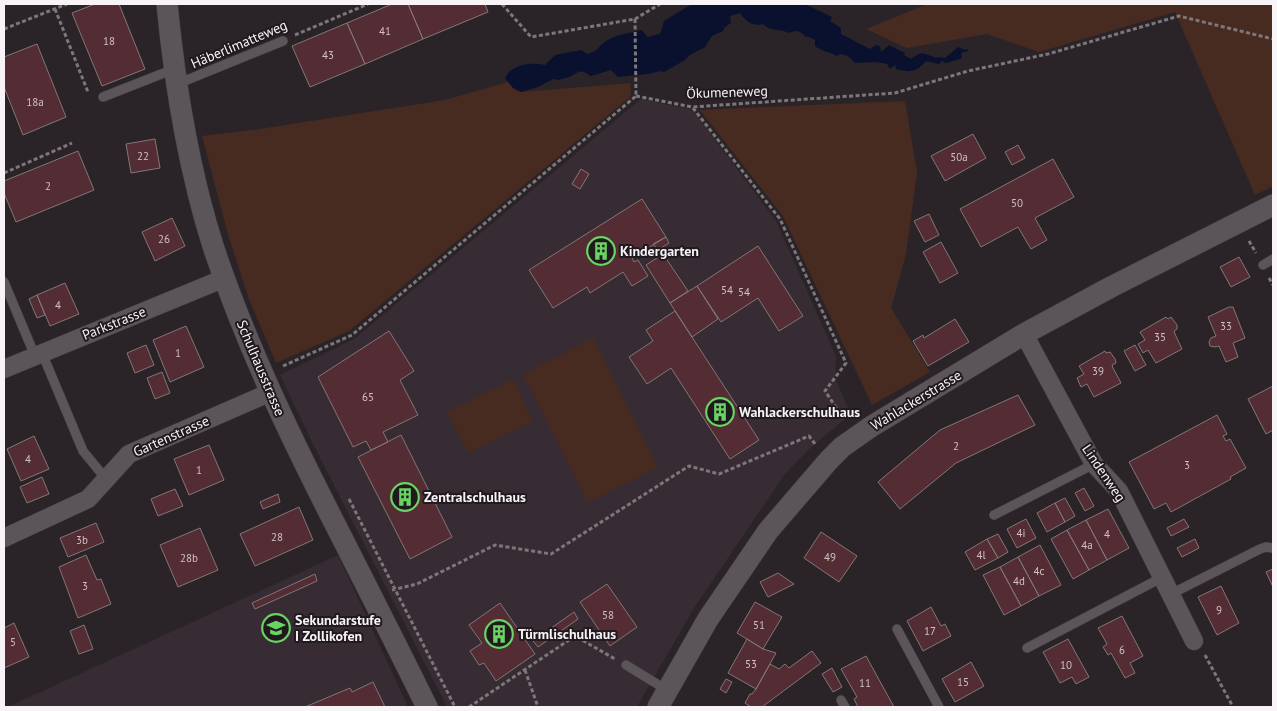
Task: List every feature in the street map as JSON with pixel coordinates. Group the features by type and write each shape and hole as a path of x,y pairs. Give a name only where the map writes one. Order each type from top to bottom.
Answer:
{"street":[{"name":"Schulhausstrasse","path":"167,4 175,77 192,169 213,246 236,310 267,384 303,461 427,707"},
{"name":"Wahlackerstrasse","path":"662,699 708,619 768,531 829,460 856,437 1024,334 1111,287 1273,205"},
{"name":"Parkstrasse","path":"4,369 225,278"},
{"name":"Lindenweg","path":"1024,334 1094,464 1119,491 1194,641"},
{"name":"Gartenstrasse","path":"4,538 88,499 129,454 267,384"}],"lane":[{"name":"Häberlimatteweg","path":"100,94 175,77 283,40"},
{"path":"1262,265 1273,260"},
{"path":"4,282 83,451 106,479"},
{"path":"994,515 1094,464"},
{"path":"1171,594 1260,549 1266,547 1273,548"},
{"path":"1027,648 1163,578"},
{"path":"897,629 940,707"},
{"path":"626,665 662,699"}],"path":[{"path":"4,30 67,4"},
{"name":"Häberlimatteweg","path":"283,40 368,4"},
{"path":"502,4 531,36 635,19 660,4"},
{"path":"54,9 89,94 100,94"},
{"name":"Ökumeneweg","path":"636,96 692,108 895,94 968,71 1048,54 1179,16 1273,39"},
{"path":"267,384 352,335 636,96 635,19"},
{"path":"692,108 780,219 846,363 825,390 856,437"},
{"path":"4,173 72,143"},
{"path":"373,600 395,589 416,584 495,545 551,554 688,466 719,474 809,436 820,449"},
{"path":"468,707 575,636 626,665"},
{"path":"1194,641 1206,656 1232,707"},
{"path":"525,670 538,707"}],"shaded area":[{"path":"927,4 1273,4 1273,186 1255,195 1175,12 1039,52 987,34 907,48 866,29"},
{"path":"508,82 513,88 521,92 630,83 631,96 349,331 276,363 249,299 229,238 202,136 260,129 445,100"},
{"path":"641,99 693,110 776,221 836,356 835,378 851,414 808,450 785,474 694,608 637,707 447,707 312,442 280,375 354,339"},
{"path":"905,101 917,173 906,254 891,308 930,372 872,405 783,216 700,110"},
{"path":"593,338 658,467 588,502 523,374"},
{"path":"513,379 533,421 468,453 447,412"},
{"name":"Sekundarstufe I Zollikofen","path":"338,555 408,707 8,707 23,700"}],"water":[{"path":"692,4 805,4 832,17 830,21 841,28 841,34 870,49 876,45 880,46 881,52 889,45 905,53 904,55 911,59 921,54 945,58 958,47 965,50 968,49 968,51 961,53 962,57 960,59 946,63 942,61 939,64 926,61 916,69 909,71 896,69 895,65 890,69 887,64 876,62 855,63 848,56 840,54 837,56 817,48 815,40 806,37 800,32 794,31 789,33 769,28 763,24 753,24 744,19 740,13 730,16 731,23 723,31 712,36 705,47 664,72 618,77 611,70 591,76 580,71 570,77 558,80 553,79 538,87 521,92 513,88 505,78 508,73 517,67 528,64 545,65 555,55 581,50 587,54 590,53 606,41 619,35 642,30 647,37 660,34 664,21"}],"building":[{"path":"95,4 119,4 145,69 102,86 72,13"},
{"path":"392,4 408,4 423,39 365,64 347,23"},
{"path":"408,4 485,4 488,12 423,39"},
{"path":"347,23 365,64 310,87 292,46"},
{"path":"37,44 66,117 23,135 4,87 4,57"},
{"path":"973,134 986,158 945,181 931,156"},
{"path":"155,139 160,168 131,173 126,144"},
{"path":"1018,145 1025,158 1012,165 1005,152"},
{"path":"78,151 94,190 16,222 4,193 4,181"},
{"path":"1053,159 1074,197 1035,218 1047,240 1031,249 1018,227 981,247 960,209"},
{"path":"581,169 589,174 580,189 572,184"},
{"name":"Kindergarten","path":"642,199 666,237 632,258 634,262 638,260 648,276 632,286 623,272 590,293 587,287 553,308 529,270"},
{"path":"929,214 939,235 925,242 914,221"},
{"path":"172,218 185,246 155,261 142,232"},
{"path":"666,237 669,243 658,250 653,244"},
{"path":"941,242 958,273 940,283 923,252"},
{"path":"758,246 803,316 779,331 758,298 721,322 697,286"},
{"path":"663,254 688,291 670,303 646,265"},
{"path":"1239,257 1250,277 1231,287 1220,267"},
{"path":"65,283 79,314 50,326 37,295"},
{"path":"697,286 718,319 692,337 670,303"},
{"path":"37,295 45,315 37,318 29,299"},
{"path":"1233,307 1245,338 1233,343 1238,357 1226,362 1219,346 1210,346 1211,338 1216,336 1208,317"},
{"name":"Wahlackerschulhaus","path":"675,311 759,440 730,459 671,368 647,384 629,357 653,341 646,330"},
{"path":"1166,317 1168,319 1171,317 1177,325 1177,329 1174,331 1182,349 1156,363 1148,350 1143,353 1138,344 1145,340 1140,332"},
{"path":"955,319 969,342 928,366 913,341 923,335 924,338"},
{"path":"186,326 204,367 170,382 153,340"},
{"path":"389,331 414,371 400,380 418,415 383,432 388,442 371,450 366,441 353,447 318,377"},
{"path":"146,345 154,365 135,373 127,353"},
{"path":"1135,345 1146,365 1135,371 1124,351"},
{"path":"1105,351 1106,353 1110,352 1115,359 1116,363 1112,365 1121,383 1094,397 1087,384 1081,387 1077,378 1084,374 1079,366"},
{"path":"162,372 170,393 155,399 147,378"},
{"path":"1273,386 1273,430 1266,434 1248,399"},
{"path":"1018,395 1035,425 956,463 900,509 878,482 940,430"},
{"path":"1217,415 1227,434 1223,436 1226,441 1230,439 1246,468 1230,477 1231,479 1171,512 1166,503 1154,509 1129,462"},
{"name":"Zentralschulhaus","path":"401,435 452,537 410,559 358,457"},
{"path":"34,436 49,469 21,481 7,449"},
{"path":"209,445 224,480 189,495 174,459"},
{"path":"42,477 49,494 27,503 20,487"},
{"path":"1084,488 1094,506 1085,511 1075,493"},
{"path":"175,489 183,506 158,516 151,499"},
{"path":"278,494 280,502 263,509 260,502"},
{"path":"1065,498 1075,516 1065,522 1055,503"},
{"path":"1055,503 1065,522 1047,532 1037,513"},
{"path":"299,507 313,540 255,566 240,534"},
{"path":"1108,509 1129,548 1107,560 1086,520"},
{"path":"1026,519 1036,538 1017,548 1007,529"},
{"path":"1184,519 1189,527 1171,536 1167,528"},
{"path":"1086,520 1107,560 1089,570 1067,530"},
{"path":"96,523 104,542 68,557 60,538"},
{"path":"200,528 218,570 178,587 160,545"},
{"path":"1067,530 1089,570 1073,579 1051,539"},
{"path":"821,532 857,556 839,582 804,558"},
{"path":"998,534 1008,552 998,558 987,539"},
{"path":"987,539 998,558 975,570 965,552"},
{"path":"1195,539 1199,548 1182,557 1177,548"},
{"path":"1040,545 1061,585 1039,596 1018,557"},
{"path":"86,555 97,580 101,579 111,604 78,618 59,567"},
{"path":"1018,557 1039,596 1021,606 1000,567"},
{"path":"1000,567 1021,606 1004,615 983,575"},
{"path":"1273,569 1273,587 1266,572"},
{"path":"778,573 794,584 768,597 760,582"},
{"path":"315,574 317,581 255,609 252,603"},
{"path":"607,584 637,627 610,646 580,602"},
{"path":"1221,586 1239,623 1217,635 1198,597"},
{"path":"755,602 782,617 763,649 737,633"},
{"name":"Türmlischulhaus","path":"500,603 535,654 496,681 484,663 479,665 470,651 482,643 469,625"},
{"path":"931,607 941,626 945,624 951,636 923,651 907,621"},
{"path":"574,612 578,619 538,647 533,641"},
{"path":"1122,616 1143,656 1130,663 1135,673 1125,678 1111,653 1108,655 1103,647 1107,644 1098,628"},
{"path":"14,623 29,657 4,668 4,628"},
{"path":"84,625 93,649 79,654 70,631"},
{"path":"747,639 763,649 776,653 756,689 728,673"},
{"path":"1068,639 1089,677 1076,684 1072,677 1060,683 1043,652"},
{"path":"812,651 821,663 762,707 751,707 745,703 750,694 756,689 770,664 779,669 785,664 789,668"},
{"path":"866,656 894,707 858,707 854,699 857,697 841,669"},
{"path":"971,662 984,686 955,702 942,679"},
{"path":"832,668 842,687 833,692 822,674"},
{"path":"726,679 732,682 726,693 720,689"},
{"path":"373,682 385,707 305,707 350,688 352,692"}],"place":[{"name":"Kindergarten","path":"601,251"},
{"name":"Wahlackerschulhaus","path":"720,412"},
{"name":"Zentralschulhaus","path":"405,497"},
{"name":"Sekundarstufe I Zollikofen","path":"276,628"},
{"name":"Türmlischulhaus","path":"499,634"}]}
